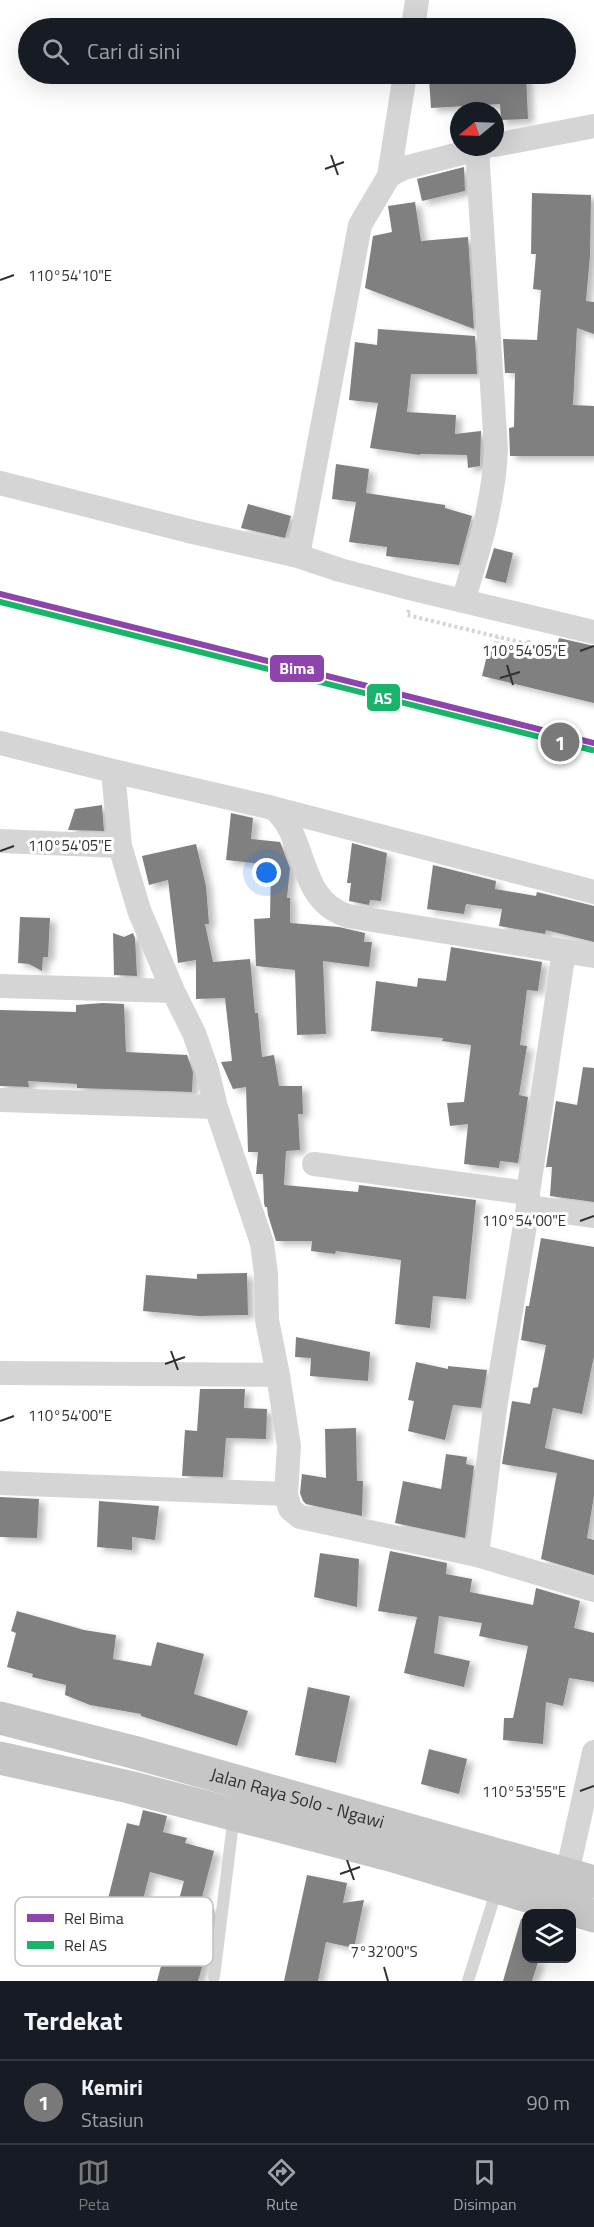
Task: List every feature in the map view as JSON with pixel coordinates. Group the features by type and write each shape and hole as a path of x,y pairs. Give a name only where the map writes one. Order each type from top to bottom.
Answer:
{"highway":[{"name":"Jalan Raya Solo - Ngawi","path":"0,1718 145,1755 580,1878"},
{"name":"Jalan Raya Solo - Ngawi","path":"0,1758 129,1787 390,1855 594,1916"}],"street":[{"path":"414,18 417,0"},
{"path":"298,556 360,225 389,176 403,84"},
{"path":"504,144 594,126"},
{"path":"389,176 404,168 451,156"},
{"path":"463,602 484,531 496,449 486,156"},
{"path":"0,483 298,556 340,570 463,602 594,632"},
{"path":"0,743 273,808 594,892"},
{"path":"113,771 120,846 139,910 194,1034 262,1243 266,1274 267,1320 279,1375 289,1446 286,1494 290,1509 300,1517 477,1554 594,1590"},
{"path":"273,808 286,821 318,896 336,912 348,916 594,956"},
{"path":"0,841 120,846"},
{"path":"477,1554 495,1408 564,951"},
{"path":"0,986 173,991"},
{"path":"0,1100 216,1107"},
{"path":"314,1164 528,1200 594,1216"},
{"path":"0,1373 279,1375"},
{"path":"0,1483 286,1494"},
{"path":"580,1878 594,1752"}],"lane":[{"path":"214,1977 234,1814"},
{"path":"468,1981 497,1888"}],"path":[{"path":"493,656 498,637"}],"building":[{"path":"429,84 526,84 528,119 504,120 504,102 450,102 450,107 431,108"},
{"path":"464,167 465,191 422,201 417,179"},
{"path":"532,193 591,195 590,256 586,301 594,302 594,334 577,328 573,405 594,406 594,456 510,456 509,428 514,427 515,373 505,373 503,339 537,340 541,290 533,289 536,254 531,254"},
{"path":"415,202 421,241 468,237 474,329 365,288 373,236 392,232 388,206"},
{"path":"378,329 475,336 477,374 411,374 407,412 456,415 455,434 481,431 480,466 468,468 467,455 420,455 370,448 378,403 349,400 355,342 377,345"},
{"path":"336,464 369,469 366,493 445,505 445,508 472,516 459,565 386,556 387,547 349,542 356,502 332,499"},
{"path":"248,504 291,516 285,538 241,528"},
{"path":"494,548 513,553 506,583 485,578"},
{"path":"559,638 594,646 594,703 482,676 489,647 538,659 540,649 555,653"},
{"path":"102,805 104,831 68,830 75,809"},
{"path":"231,813 253,818 251,839 280,842 290,868 287,898 290,898 290,923 339,927 365,933 364,942 372,942 369,967 323,961 326,1034 297,1035 295,970 256,966 254,919 270,918 271,865 226,860"},
{"path":"352,843 387,853 381,901 370,900 369,905 349,901 351,883 347,883"},
{"path":"196,844 206,886 209,924 205,924 213,962 250,959 262,1057 274,1055 279,1086 302,1086 303,1114 298,1114 300,1150 286,1151 284,1185 358,1192 359,1185 476,1200 466,1299 433,1296 430,1328 395,1324 401,1260 336,1251 335,1254 311,1251 312,1241 276,1241 264,1203 263,1174 256,1174 258,1152 248,1152 246,1087 233,1089 221,1062 232,1061 225,998 196,999 196,960 178,963 168,880 149,885 142,856"},
{"path":"433,865 496,881 495,889 536,896 537,892 594,906 594,942 546,930 545,934 499,926 502,909 466,904 464,914 427,909"},
{"path":"20,917 50,918 48,957 43,957 42,971 29,964 18,963"},
{"path":"113,933 124,937 133,933 137,976 114,975"},
{"path":"451,947 542,962 538,991 527,990 520,1045 527,1046 519,1095 528,1097 518,1163 500,1161 499,1168 464,1164 468,1124 450,1126 447,1103 464,1102 471,1045 442,1041 443,1038 371,1031 376,981 417,987 418,978 446,981"},
{"path":"124,1004 126,1052 187,1055 193,1072 192,1092 77,1088 77,1084 28,1081 29,1087 0,1086 0,1010 76,1012 76,1005"},
{"path":"583,1067 594,1068 594,1202 550,1196 552,1167 546,1167 556,1101 577,1105"},
{"path":"541,1238 594,1247 594,1356 582,1414 553,1408 545,1448 594,1460 594,1496 587,1538 594,1540 594,1575 541,1559 557,1473 502,1464 512,1401 530,1404 533,1388 538,1387 546,1345 521,1340"},
{"path":"247,1273 248,1315 198,1316 143,1311 146,1275 197,1279 197,1274"},
{"path":"296,1337 370,1352 368,1381 310,1376 311,1358 295,1357"},
{"path":"416,1362 448,1369 448,1366 487,1370 481,1408 453,1405 445,1440 408,1431 414,1401 408,1400"},
{"path":"200,1389 245,1389 244,1408 267,1409 266,1439 226,1438 223,1477 182,1476 185,1430 197,1431"},
{"path":"356,1428 357,1481 363,1481 362,1516 306,1504 300,1493 302,1474 326,1478 325,1429"},
{"path":"446,1454 467,1457 466,1464 474,1466 465,1538 395,1523 403,1481 441,1489"},
{"path":"0,1497 39,1499 37,1538 0,1537"},
{"path":"99,1501 159,1506 155,1540 132,1537 132,1550 97,1547"},
{"path":"390,1551 447,1563 446,1574 472,1579 470,1592 533,1605 536,1588 580,1601 574,1628 594,1633 594,1682 569,1678 563,1706 546,1702 543,1744 503,1740 504,1718 513,1718 528,1646 479,1636 482,1623 439,1616 434,1653 470,1661 464,1687 404,1673 417,1617 378,1611"},
{"path":"320,1553 359,1559 357,1607 314,1597"},
{"path":"17,1611 84,1630 116,1635 113,1659 151,1666 157,1642 204,1654 194,1694 248,1711 237,1746 141,1716 141,1714 90,1705 65,1695 66,1685 32,1677 33,1674 7,1667 16,1633 11,1631"},
{"path":"308,1687 350,1696 336,1763 295,1755"},
{"path":"429,1749 467,1759 459,1794 421,1784"},
{"path":"143,1810 167,1816 163,1832 187,1838 185,1843 214,1851 202,1897 180,1897 184,1881 150,1872 144,1897 108,1897 127,1823 139,1826"},
{"path":"307,1875 347,1883 343,1903 364,1900 354,1948 326,1942 318,1981 284,1981"},
{"path":"522,1919 522,1963 538,1963 532,1981 503,1981"},
{"path":"161,1966 202,1966 198,1981 157,1981"}],"rail line":[{"name":"Bima","path":"0,594 594,743"},
{"name":"AS","path":"0,602 592,750"}],"place":[{"name":"Kemiri","path":"560,742"}]}
